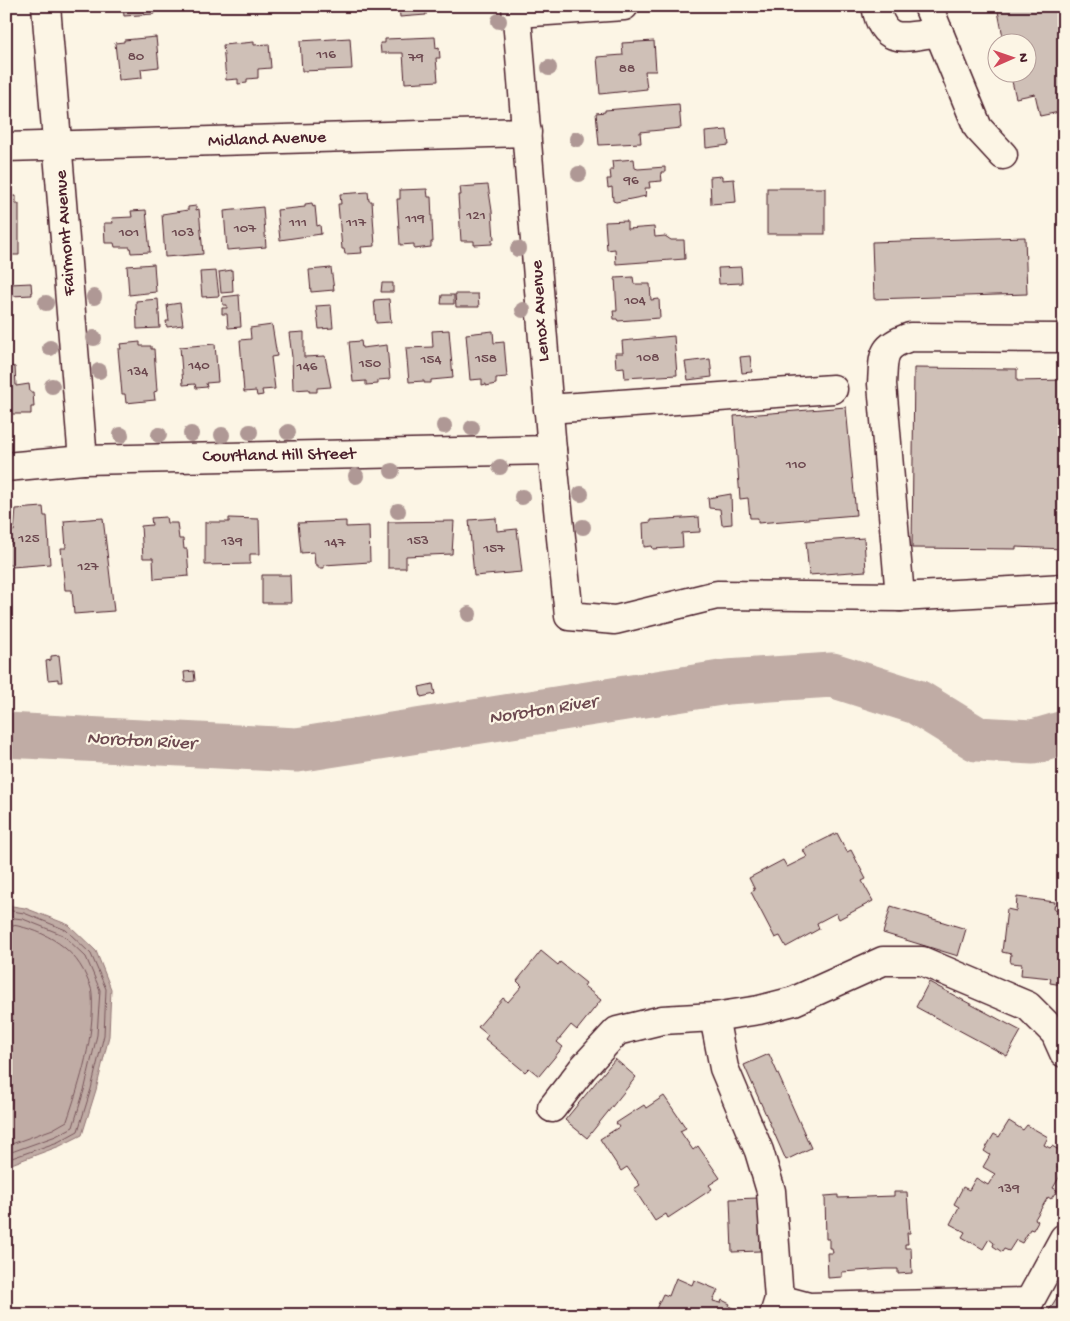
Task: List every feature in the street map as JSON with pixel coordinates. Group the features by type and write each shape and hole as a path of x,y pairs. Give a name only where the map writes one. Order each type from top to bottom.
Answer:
{"street":[{"name":"Fairmont Avenue","path":"46,6 59,146 83,460"},
{"path":"517,10 624,6"},
{"path":"876,6 885,32 894,37 939,32"},
{"path":"928,6 978,128 1003,155"},
{"name":"Lenox Avenue","path":"517,10 548,409 569,616 615,620 717,595 900,597"},
{"name":"Midland Avenue","path":"6,147 527,132"},
{"path":"1064,338 910,337 894,342 885,354 882,384 900,597 1064,588"},
{"path":"548,409 833,389"},
{"name":"Courtland Hill Street","path":"6,467 83,460 552,450"},
{"path":"552,1108 583,1068 617,1031 662,1020 714,1017 759,1010 794,1001 883,961 922,962 1028,1006 1056,1033 1064,1053"},
{"path":"714,1017 724,1068 759,1151 771,1191 776,1307 1025,1308 1064,1238"}],"water":[{"path":"6,905 25,908 69,925 96,951 111,989 109,1036 96,1090 82,1135 60,1146 6,1166"}],"building":[{"path":"123,6 153,6 154,14 124,16"},
{"path":"399,6 426,6 426,15 400,17"},
{"path":"997,6 1064,6 1064,111 1040,116 1035,94 1016,98 1012,82 1038,82 1038,32 1002,32"},
{"path":"156,37 159,67 141,69 142,78 119,80 115,43 124,42 124,40"},
{"path":"435,37 436,48 439,47 440,58 436,58 438,81 405,83 403,53 381,53 380,43 385,43 385,39"},
{"path":"350,38 352,69 302,71 300,41"},
{"path":"654,41 656,71 645,71 647,89 600,94 597,57 623,55 622,43"},
{"path":"254,42 254,45 269,44 271,68 258,69 258,78 247,79 247,83 238,84 238,79 226,80 223,45"},
{"path":"679,104 681,128 640,132 641,143 599,145 596,113 605,112 605,110"},
{"path":"727,130 729,145 706,148 705,132"},
{"path":"634,159 635,168 638,169 665,167 665,172 661,172 662,181 649,182 650,188 645,188 646,196 613,201 612,187 608,188 607,179 611,179 612,161"},
{"path":"722,176 722,180 734,179 736,202 711,204 710,177"},
{"path":"488,185 494,239 492,244 474,245 474,241 461,241 458,195 461,195 460,187"},
{"path":"767,188 825,188 825,234 767,234"},
{"path":"427,189 428,197 431,197 433,242 431,242 431,247 414,249 414,244 400,245 397,199 400,199 400,190"},
{"path":"368,192 369,201 372,201 375,246 361,247 362,253 345,254 344,249 342,249 338,204 341,204 340,194"},
{"path":"6,196 16,196 16,204 19,204 19,255 6,255"},
{"path":"312,203 313,207 315,206 317,226 320,225 321,234 280,240 277,210 305,207 305,204"},
{"path":"196,206 196,210 199,209 203,254 165,257 162,214 188,210 188,207"},
{"path":"263,207 266,247 227,250 224,211"},
{"path":"146,210 150,252 131,253 130,247 115,247 114,243 105,243 104,223 113,223 112,218 132,217 131,211"},
{"path":"627,221 627,229 654,227 655,237 665,236 671,240 684,240 685,259 616,264 615,249 607,250 605,222"},
{"path":"1025,237 1027,294 874,299 872,242"},
{"path":"154,264 156,292 129,295 127,266"},
{"path":"741,267 742,283 719,284 718,268"},
{"path":"331,268 334,290 311,292 309,270"},
{"path":"232,270 233,292 221,293 219,272"},
{"path":"216,271 219,296 202,297 200,272"},
{"path":"633,277 634,284 650,284 651,300 659,299 660,318 618,321 614,319 613,311 617,311 615,278"},
{"path":"31,283 32,295 11,296 10,284"},
{"path":"382,283 393,283 393,292 381,292"},
{"path":"455,294 478,294 479,307 456,307"},
{"path":"239,295 241,327 228,328 227,314 222,314 222,308 227,308 227,305 223,305 222,297"},
{"path":"442,295 454,295 454,304 441,304"},
{"path":"158,299 160,328 137,329 136,301"},
{"path":"389,299 391,322 376,323 374,300"},
{"path":"180,303 183,325 167,327 166,321 169,321 167,305"},
{"path":"331,305 333,328 319,329 316,306"},
{"path":"272,325 277,356 271,357 275,389 262,390 263,395 257,396 256,391 244,392 240,340 251,339 250,328"},
{"path":"449,330 453,378 431,380 431,383 424,383 424,381 409,382 406,348 433,347 432,331"},
{"path":"493,331 494,343 504,342 507,377 496,378 496,384 486,386 486,384 482,385 482,379 470,380 466,334"},
{"path":"304,332 304,357 325,356 331,387 317,388 317,392 309,392 309,389 293,390 289,333"},
{"path":"674,336 677,375 625,378 624,367 616,368 615,353 623,353 622,341"},
{"path":"361,341 362,348 387,345 390,379 378,380 378,384 366,385 366,381 353,382 349,342"},
{"path":"140,342 140,346 151,346 151,349 154,349 157,391 154,392 155,400 126,403 125,394 122,394 118,349 121,349 120,344"},
{"path":"215,344 218,382 206,383 207,387 196,388 195,384 183,385 180,347"},
{"path":"750,356 752,372 742,373 740,357"},
{"path":"710,359 712,377 688,380 685,362"},
{"path":"6,365 15,367 16,386 29,384 30,392 33,392 34,407 31,407 31,414 6,414"},
{"path":"914,368 1017,369 1017,381 1064,380 1064,549 1016,547 1016,549 912,548"},
{"path":"846,407 856,515 758,523 758,518 750,518 748,498 740,499 734,416"},
{"path":"731,494 732,524 722,525 720,509 709,508 708,498"},
{"path":"43,507 44,516 47,516 50,564 12,567 12,565 8,565 7,545 11,544 10,531 14,531 16,509"},
{"path":"166,517 167,523 177,523 179,539 183,539 184,549 187,549 189,576 154,579 153,558 143,558 141,526 152,525 151,518"},
{"path":"699,517 700,532 682,533 683,547 653,549 652,546 644,547 643,523 651,522 651,520"},
{"path":"103,518 114,611 74,614 72,590 65,590 61,548 66,548 64,521"},
{"path":"229,518 259,519 260,554 250,554 250,564 205,565 205,522 229,522"},
{"path":"496,518 497,531 517,529 522,572 474,576 469,520"},
{"path":"346,521 346,527 369,526 370,562 324,565 324,568 318,568 318,565 315,565 314,552 301,553 298,523"},
{"path":"454,521 452,554 406,556 406,568 388,568 388,522"},
{"path":"864,538 866,571 809,575 806,542"},
{"path":"262,575 290,575 291,603 262,603"},
{"path":"59,655 62,682 58,682 58,679 48,680 46,661 51,660 51,656"},
{"path":"194,671 195,681 185,682 184,672"},
{"path":"433,684 435,694 421,697 419,687"},
{"path":"837,833 847,852 851,850 866,879 862,881 873,901 839,919 836,913 817,923 819,929 786,947 780,936 775,938 751,892 755,890 749,878 783,860 787,867 807,857 803,850"},
{"path":"1017,897 1055,902 1054,909 1064,910 1062,985 1050,983 1051,978 1021,975 1022,964 1010,963 1011,954 1002,952 1007,909 1016,911"},
{"path":"891,906 966,929 958,956 883,933"},
{"path":"541,951 558,965 560,962 586,983 584,986 601,1000 577,1030 571,1025 557,1042 563,1047 539,1076 529,1068 525,1072 485,1039 488,1035 478,1027 503,998 508,1002 522,986 517,981"},
{"path":"929,982 1021,1031 1007,1056 916,1007"},
{"path":"769,1054 811,1148 786,1160 744,1065"},
{"path":"615,1059 636,1077 587,1138 565,1120"},
{"path":"664,1096 686,1128 680,1131 693,1150 698,1146 720,1178 709,1185 712,1189 668,1218 666,1214 655,1221 634,1189 640,1185 627,1167 621,1171 600,1139 619,1127 616,1123 644,1105 646,1108"},
{"path":"1009,1121 1023,1130 1027,1125 1048,1137 1044,1145 1050,1148 1052,1146 1061,1151 1059,1154 1063,1157 1057,1168 1063,1171 1053,1188 1057,1190 1051,1199 1048,1197 1035,1219 1038,1221 1033,1230 1030,1229 1022,1243 1016,1240 1009,1251 1004,1249 1002,1252 993,1246 994,1243 989,1239 983,1249 962,1237 965,1232 950,1224 959,1207 954,1204 963,1187 969,1190 976,1178 988,1185 995,1174 983,1167 990,1155 984,1151 994,1134 999,1137"},
{"path":"894,1192 907,1192 910,1233 907,1233 908,1244 905,1244 905,1248 911,1248 912,1273 898,1274 898,1269 885,1269 842,1272 842,1277 828,1278 827,1253 833,1253 832,1248 829,1248 829,1239 826,1239 825,1196 838,1195 838,1198 894,1196"},
{"path":"758,1198 760,1251 732,1252 730,1199"},
{"path":"676,1278 692,1285 694,1280 718,1290 713,1301 721,1303 722,1300 730,1304 729,1306 734,1309 732,1315 661,1315 655,1311 663,1294 669,1296"},
{"path":"1064,1286 1064,1315 1046,1315"}],"waterway":[{"name":"Noroton River","path":"6,735 297,750 727,682 832,675 917,702 977,739 1033,742 1064,733"}]}
